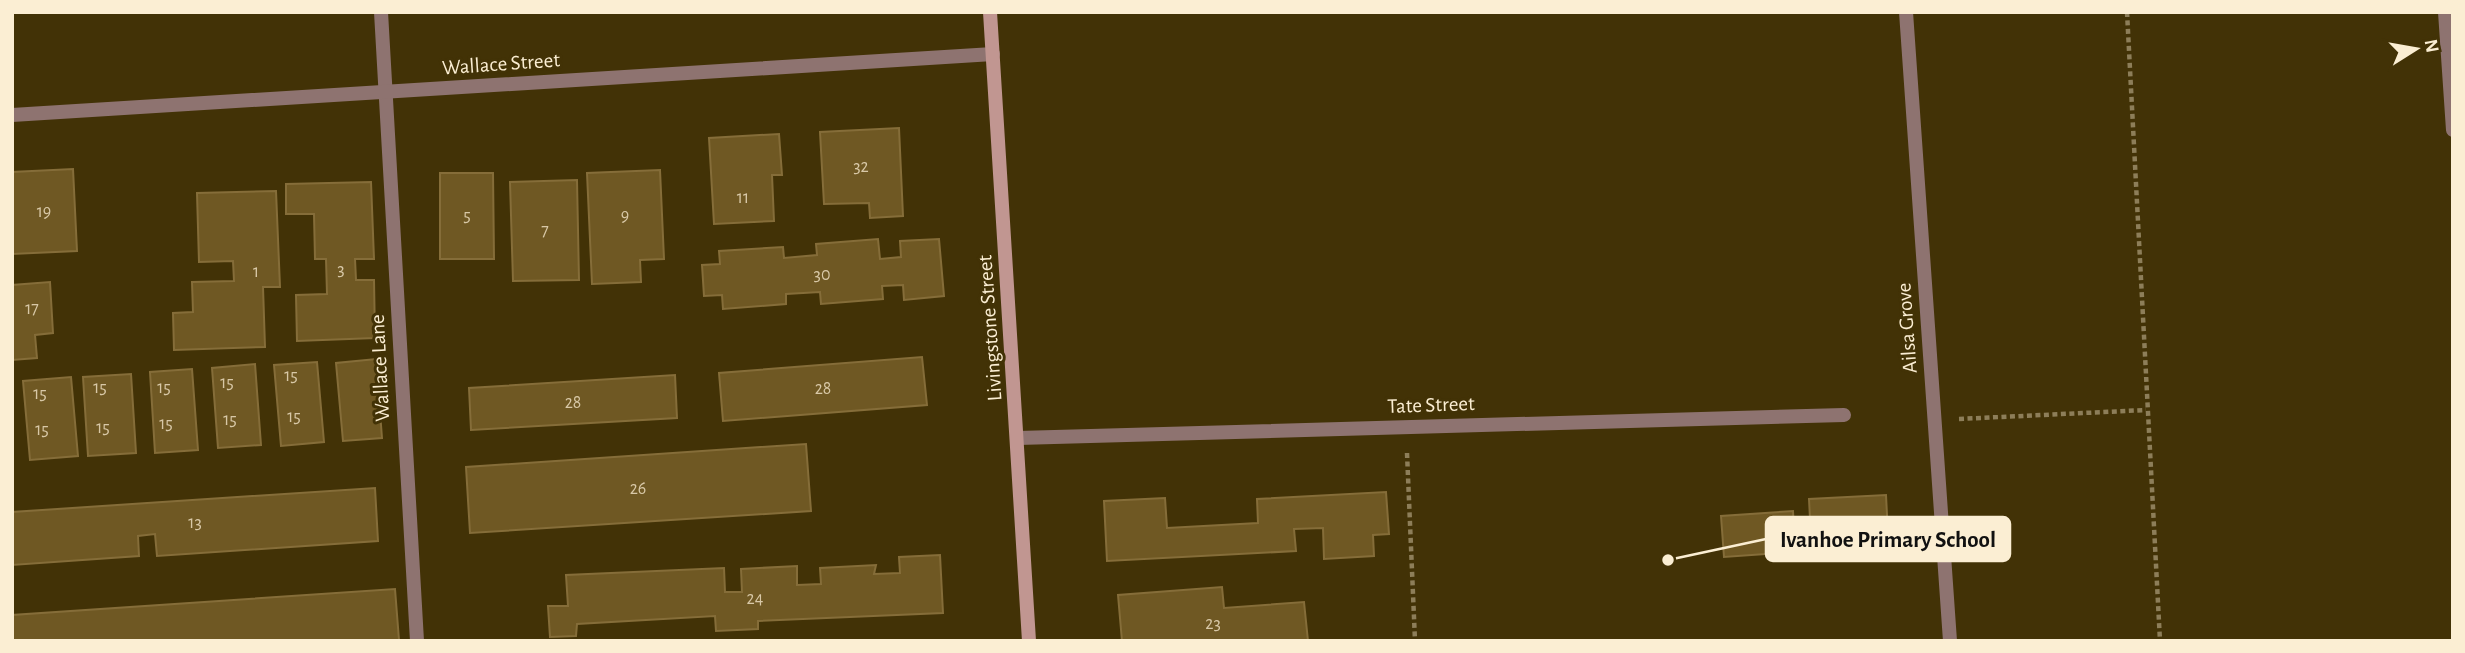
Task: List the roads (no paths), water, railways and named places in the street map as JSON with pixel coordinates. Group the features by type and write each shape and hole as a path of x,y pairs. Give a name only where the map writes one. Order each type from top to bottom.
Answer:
{"main road":[{"name":"Livingstone Street","path":"990,12 1029,641"}],"street":[{"name":"Wallace Lane","path":"382,12 416,641"},
{"name":"Ailsa Grove","path":"1906,12 1950,641"},
{"path":"2445,12 2453,130"},
{"name":"Wallace Street","path":"12,115 993,54"},
{"name":"Tate Street","path":"1018,438 1844,415"}],"place":[{"name":"Ivanhoe Primary School","path":"1668,560"}]}
